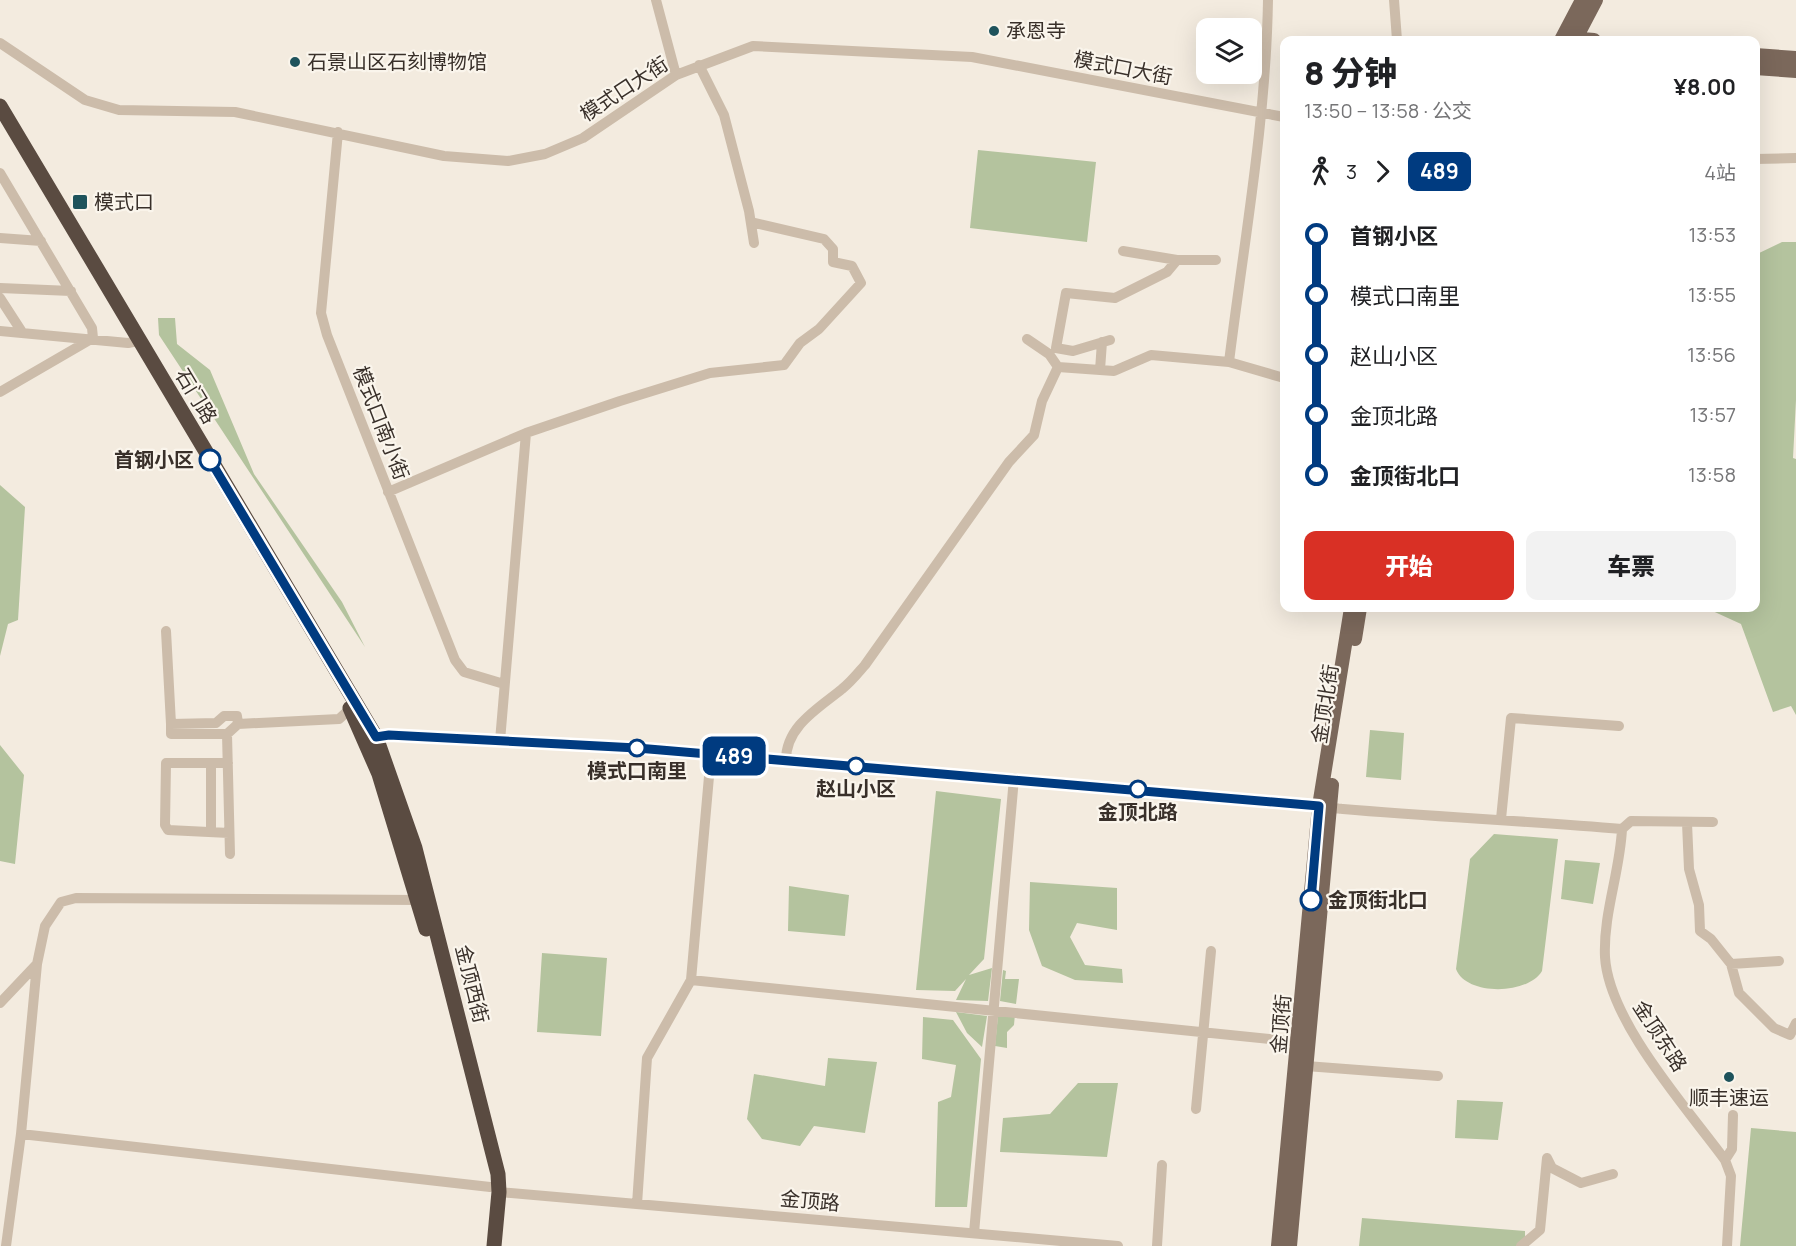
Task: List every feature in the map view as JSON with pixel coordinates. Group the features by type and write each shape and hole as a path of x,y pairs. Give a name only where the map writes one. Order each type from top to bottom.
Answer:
{"highway":[{"name":"石门路","path":"0,106 133,342 370,739"},
{"name":"石门路","path":"0,124 370,739"},
{"name":"金顶西街","path":"370,739 418,900 495,1190 494,1246"},
{"name":"金顶西街","path":"370,739 394,783 426,888 498,1174 484,1246"}],"main road":[{"path":"1570,36 1582,0"},
{"path":"1571,36 1596,0"},
{"path":"1760,55 1796,58"},
{"path":"1760,68 1796,71"},
{"name":"金顶北街","path":"1324,807 1350,612"},
{"name":"金顶北街","path":"1324,807 1359,612"},
{"name":"金顶街","path":"1278,1246 1324,807"},
{"name":"金顶街","path":"1290,1246 1306,1066 1324,807"}],"street":[{"path":"656,0 676,75"},
{"path":"1229,362 1244,244 1257,170 1268,0"},
{"path":"1394,0 1397,36"},
{"name":"模式口大街","path":"0,44 85,100 119,110 235,112 444,156 508,161 545,154 583,138 676,75 753,46 972,57 1280,116"},
{"path":"699,65 724,115 751,222 754,243"},
{"name":"模式口南小街","path":"338,132 321,313 327,335 454,660 464,672 504,684"},
{"path":"1760,159 1796,158"},
{"path":"0,173 92,328 93,338"},
{"path":"388,492 526,433 711,373 784,365 800,343 819,329 861,282 852,266 832,262 833,249 824,239 751,222"},
{"path":"0,238 41,241"},
{"path":"1123,251 1177,260 1216,260"},
{"path":"1100,370 1106,341 1073,351 1056,348 1066,293 1114,298 1167,272 1177,260"},
{"path":"0,288 71,291"},
{"path":"0,298 22,332"},
{"path":"0,331 133,342"},
{"path":"0,392 93,338"},
{"path":"1027,339 1049,354 1058,367"},
{"path":"1058,367 1114,371 1151,355 1229,362 1280,377"},
{"path":"786,760 788,744 801,722 845,687 865,665 1008,462 1034,435 1042,401 1058,367"},
{"path":"500,741 526,433"},
{"path":"166,631 171,734 227,734 238,724 339,719 350,709"},
{"path":"171,724 216,723 224,716 237,716 238,724"},
{"path":"1501,819 1510,718 1619,726"},
{"path":"227,734 230,854"},
{"path":"370,739 389,735 711,754 1014,778 1324,807 1622,830 1631,821 1713,822"},
{"path":"637,1204 647,1058 691,980 711,754"},
{"path":"228,763 166,763 165,825 168,830 229,832"},
{"path":"211,763 211,832"},
{"path":"974,1233 1014,778"},
{"path":"1687,823 1689,869 1699,905 1700,931 1711,939 1731,964 1739,993 1774,1028 1793,1038 1796,1023"},
{"name":"金顶东路","path":"1622,830 1608,917 1605,957 1611,989 1628,1027 1725,1161 1731,1176 1727,1246"},
{"path":"6,1246 21,1134 37,964 45,926 61,902 76,898 418,900"},
{"path":"1196,1109 1211,951"},
{"path":"1731,964 1779,961"},
{"path":"1,1000 37,964"},
{"path":"691,980 1299,1042"},
{"path":"1306,1066 1438,1076"},
{"path":"1725,1161 1732,1149 1732,1115"},
{"name":"金顶路","path":"21,1134 495,1190 1118,1246"},
{"path":"1521,1246 1540,1230 1547,1158 1552,1168 1581,1183 1613,1174"},
{"path":"1157,1246 1162,1165"}],"green space":[{"path":"978,150 1096,162 1087,242 970,228"},
{"path":"1782,242 1796,242 1796,400 1793,458 1796,459 1796,715 1791,706 1773,712 1741,624 1715,612 1760,612 1760,253"},
{"path":"158,318 175,318 177,344 210,370 254,474 342,602 365,647 159,335"},
{"path":"0,485 25,507 18,620 8,624 0,656"},
{"path":"1370,730 1404,733 1401,780 1366,777"},
{"path":"0,745 24,775 15,864 0,861"},
{"path":"936,791 1001,799 984,959 969,975 992,968 988,1001 956,1000 966,979 955,991 916,990"},
{"path":"1494,834 1558,839 1542,971 1535,979 1524,985 1498,989 1472,984 1462,978 1456,969 1470,859"},
{"path":"1565,860 1600,863 1593,904 1561,899"},
{"path":"1030,882 1117,888 1117,930 1077,923 1070,937 1085,965 1122,969 1123,983 1075,980 1042,966 1029,930"},
{"path":"789,886 849,895 845,936 788,931"},
{"path":"542,953 607,958 601,1036 537,1032"},
{"path":"1003,970 1006,971 1005,979 1019,979 1016,1004 1000,1001"},
{"path":"956,1012 987,1016 982,1047 967,1033"},
{"path":"1015,1014 1014,1025 1007,1032 1007,1048 995,1046 998,1015"},
{"path":"923,1017 953,1020 981,1059 967,1207 935,1207 938,1102 951,1097 956,1065 922,1059"},
{"path":"828,1058 877,1062 865,1133 814,1126 800,1146 762,1139 747,1119 754,1074 825,1086"},
{"path":"1078,1083 1118,1083 1107,1157 1000,1152 1003,1118 1050,1114"},
{"path":"1457,1100 1503,1102 1498,1140 1455,1138"},
{"path":"1751,1128 1796,1132 1796,1246 1740,1246"},
{"path":"1362,1218 1525,1231 1525,1246 1359,1246"}],"bus line":[{"name":"489","path":"210,460 376,737 389,735 637,748 1014,778 1319,806 1311,900"}],"place":[{"name":"承恩寺","path":"994,31"},
{"name":"石景山区石刻博物馆","path":"295,62"},
{"name":"模式口","path":"80,202"},
{"name":"首钢小区","path":"210,460"},
{"name":"模式口南里","path":"637,748"},
{"name":"赵山小区","path":"856,766"},
{"name":"金顶北路","path":"1138,789"},
{"name":"金顶街北口","path":"1311,900"},
{"name":"顺丰速运","path":"1729,1077"}]}
